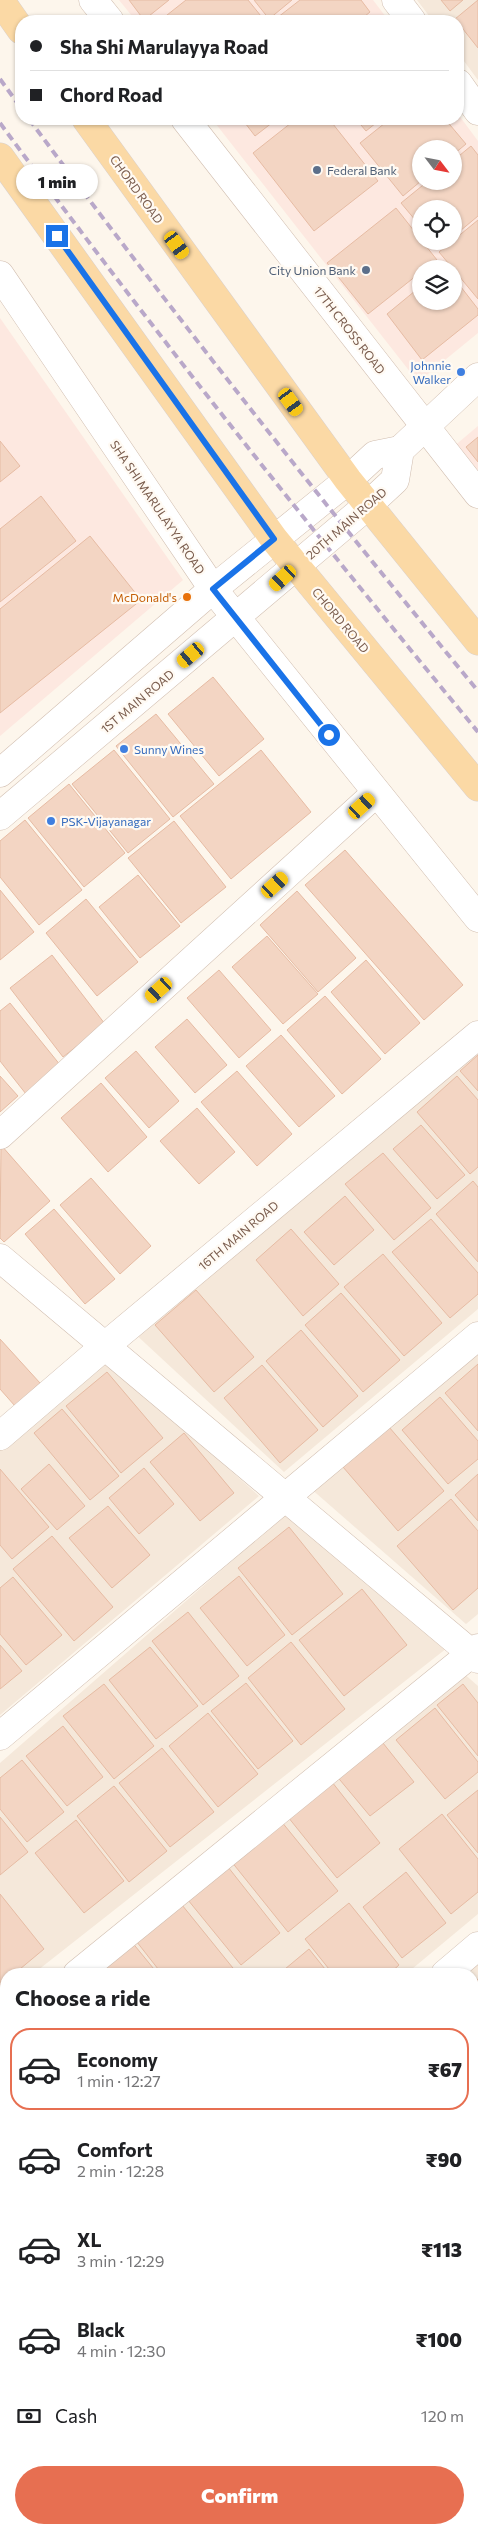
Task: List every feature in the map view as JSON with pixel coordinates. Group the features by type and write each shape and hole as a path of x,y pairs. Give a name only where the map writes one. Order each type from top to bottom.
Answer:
{"main road":[{"path":"0,0 15,21"},
{"name":"CHORD ROAD","path":"90,125 367,506 478,641"},
{"name":"CHORD ROAD","path":"0,157 274,539 478,786"}],"street":[{"path":"93,0 105,15"},
{"path":"396,0 407,15"},
{"path":"464,91 478,111"},
{"name":"17TH CROSS ROAD","path":"191,125 478,494"},
{"name":"SHA SHI MARULAYYA ROAD","path":"0,275 213,589 478,918"},
{"path":"0,773 213,589 348,480 375,455 400,450 478,377"},
{"name":"20TH MAIN ROAD","path":"296,567 395,480 400,450"},
{"name":"1ST MAIN ROAD","path":"0,816 296,567"},
{"path":"0,1135 376,793"},
{"name":"16TH MAIN ROAD","path":"0,1436 478,1035"},
{"path":"0,1258 476,1654 84,1968"},
{"path":"0,1736 284,1496 478,1336"},
{"path":"452,1968 478,1946"}],"shaded area":[{"path":"119,0 373,0 384,15 131,15"},
{"path":"417,0 478,0 478,80 464,61 464,15 428,15"},
{"path":"464,122 478,141 478,333 418,382 217,125 464,125"},
{"path":"0,318 183,580 0,736"},
{"path":"478,426 478,478 452,448"},
{"path":"478,1048 478,1309 284,1472 132,1331"},
{"path":"478,1351 478,1614 466,1624 309,1487"},
{"path":"104,1358 259,1496 0,1715 0,1448"},
{"path":"286,1514 447,1648 41,1968 0,1968 0,1763"},
{"path":"462,1672 478,1686 478,1914 413,1968 100,1968"},
{"path":"478,1960 478,1968 468,1968"}],"building":[{"path":"129,0 169,0 150,15 140,15"},
{"path":"186,0 248,0 260,15 167,15"},
{"path":"254,0 292,0 274,15 266,15"},
{"path":"300,0 361,0 370,12 366,15 281,15"},
{"path":"441,0 463,0 450,11"},
{"path":"478,0 478,48 464,30 464,15 460,15"},
{"path":"247,125 269,125 255,136"},
{"path":"288,125 334,125 378,181 314,231 253,153"},
{"path":"361,125 374,125 366,131"},
{"path":"382,125 450,125 466,144 462,147 462,140 412,140 412,188 403,196 360,143"},
{"path":"471,146 478,155 478,216 462,229 462,200 412,200 412,216 401,203 417,190 462,190 462,153"},
{"path":"396,208 412,228 412,250 429,250 437,260 412,260 412,279 368,314 327,263"},
{"path":"478,220 478,299 462,280 462,260 446,260 439,252 441,250 462,250 462,233"},
{"path":"462,288 478,309 478,315 422,360 387,314 412,293 412,310 462,310"},
{"path":"478,437 478,462 466,447"},
{"path":"0,441 20,466 0,482"},
{"path":"41,496 76,541 0,602 0,529"},
{"path":"90,536 141,600 0,713 0,609"},
{"path":"213,677 264,739 219,776 168,714"},
{"path":"156,714 214,784 173,817 116,746"},
{"path":"114,750 170,819 128,853 72,784"},
{"path":"261,750 311,812 231,879 180,816"},
{"path":"69,784 125,853 84,887 28,818"},
{"path":"25,820 82,890 39,925 0,877 0,841"},
{"path":"174,821 226,887 181,923 128,858"},
{"path":"345,850 463,985 424,1020 305,885"},
{"path":"138,875 180,926 140,958 99,907"},
{"path":"0,890 34,932 0,960"},
{"path":"297,891 356,958 318,992 260,925"},
{"path":"86,899 138,962 97,996 46,933"},
{"path":"267,936 318,994 283,1024 232,967"},
{"path":"52,955 105,1024 63,1057 10,988"},
{"path":"366,960 420,1023 385,1054 331,992"},
{"path":"219,970 271,1030 239,1058 187,998"},
{"path":"325,996 381,1059 342,1094 287,1030"},
{"path":"10,1003 61,1066 26,1094 0,1061 0,1011"},
{"path":"187,1019 227,1065 195,1093 155,1047"},
{"path":"281,1035 335,1096 299,1127 246,1066"},
{"path":"136,1051 179,1101 149,1128 105,1078"},
{"path":"478,1055 478,1091 460,1071"},
{"path":"237,1071 292,1134 257,1166 201,1102"},
{"path":"0,1076 18,1096 0,1112"},
{"path":"457,1076 478,1100 478,1167 470,1174 417,1112"},
{"path":"101,1083 147,1137 108,1172 61,1118"},
{"path":"197,1108 235,1152 199,1184 160,1141"},
{"path":"421,1125 465,1175 437,1199 393,1149"},
{"path":"1,1145 50,1201 4,1242 0,1238"},
{"path":"383,1153 431,1208 394,1240 345,1184"},
{"path":"91,1178 151,1246 120,1274 60,1205"},
{"path":"473,1181 478,1187 478,1262 436,1214"},
{"path":"345,1196 374,1230 334,1265 304,1232"},
{"path":"54,1209 115,1279 85,1304 25,1234"},
{"path":"431,1219 478,1273 478,1294 450,1318 392,1252"},
{"path":"291,1229 339,1284 303,1316 256,1260"},
{"path":"383,1254 442,1323 404,1356 344,1287"},
{"path":"196,1290 254,1357 214,1392 155,1325"},
{"path":"341,1293 400,1360 363,1392 305,1325"},
{"path":"301,1330 358,1396 323,1427 266,1361"},
{"path":"0,1339 40,1383 15,1406 0,1389"},
{"path":"478,1364 478,1431 445,1393"},
{"path":"262,1365 318,1430 280,1463 224,1398"},
{"path":"107,1372 163,1438 121,1473 66,1406"},
{"path":"440,1397 478,1441 478,1459 448,1484 402,1430"},
{"path":"62,1409 119,1476 90,1500 34,1433"},
{"path":"389,1427 444,1491 398,1531 343,1467"},
{"path":"184,1433 234,1493 200,1521 150,1462"},
{"path":"49,1464 85,1506 57,1530 21,1489"},
{"path":"144,1468 174,1504 139,1534 109,1498"},
{"path":"0,1469 49,1527 12,1559 0,1545"},
{"path":"478,1474 478,1521 455,1495"},
{"path":"451,1499 478,1531 478,1588 453,1610 397,1546"},
{"path":"108,1506 150,1555 112,1588 69,1538"},
{"path":"289,1527 343,1594 292,1635 238,1568"},
{"path":"52,1536 113,1607 74,1641 13,1569"},
{"path":"239,1576 285,1635 247,1666 200,1608"},
{"path":"13,1577 62,1635 26,1665 0,1634 0,1588"},
{"path":"362,1589 407,1645 344,1696 299,1640"},
{"path":"188,1612 239,1676 203,1705 152,1641"},
{"path":"291,1642 345,1709 301,1745 248,1678"},
{"path":"0,1645 22,1671 0,1689"},
{"path":"150,1647 198,1706 156,1739 109,1680"},
{"path":"246,1683 293,1741 258,1769 211,1711"},
{"path":"104,1684 154,1746 114,1779 63,1716"},
{"path":"463,1684 478,1703 478,1756 437,1705"},
{"path":"435,1708 478,1762 478,1772 445,1799 396,1740"},
{"path":"208,1713 258,1774 218,1807 169,1746"},
{"path":"63,1726 103,1777 67,1806 26,1756"},
{"path":"379,1738 414,1782 370,1816 335,1774"},
{"path":"162,1748 214,1812 170,1847 119,1783"},
{"path":"22,1760 64,1812 27,1842 0,1809 0,1778"},
{"path":"332,1782 380,1843 337,1878 288,1817"},
{"path":"114,1786 167,1851 129,1882 77,1816"},
{"path":"478,1790 478,1853 447,1815"},
{"path":"442,1814 478,1859 478,1892 451,1914 399,1849"},
{"path":"0,1817 28,1852 0,1875"},
{"path":"76,1820 124,1881 84,1913 35,1853"},
{"path":"281,1821 338,1891 288,1932 231,1861"},
{"path":"228,1867 280,1933 241,1965 188,1900"},
{"path":"406,1872 446,1923 402,1958 363,1907"},
{"path":"0,1894 44,1949 21,1968 0,1968"},
{"path":"178,1900 233,1968 157,1968 133,1937"},
{"path":"349,1903 399,1965 396,1968 328,1968 305,1939"},
{"path":"131,1941 153,1968 97,1968"},
{"path":"309,1949 324,1968 286,1968"}],"railway":[{"path":"0,79 15,100"},
{"path":"0,123 116,278 235,431 478,732"},
{"path":"33,125 250,408 478,691"}],"place":[{"name":"Federal Bank","path":"317,170"},
{"name":"City Union Bank","path":"366,270"},
{"name":"Johnnie Walker","path":"461,372"},
{"name":"McDonald's","path":"187,597"},
{"name":"Sunny Wines","path":"124,749"},
{"name":"PSK-Vijayanagar","path":"51,821"}],"route":[{"path":"57,236 274,539 213,589 329,735"}]}
